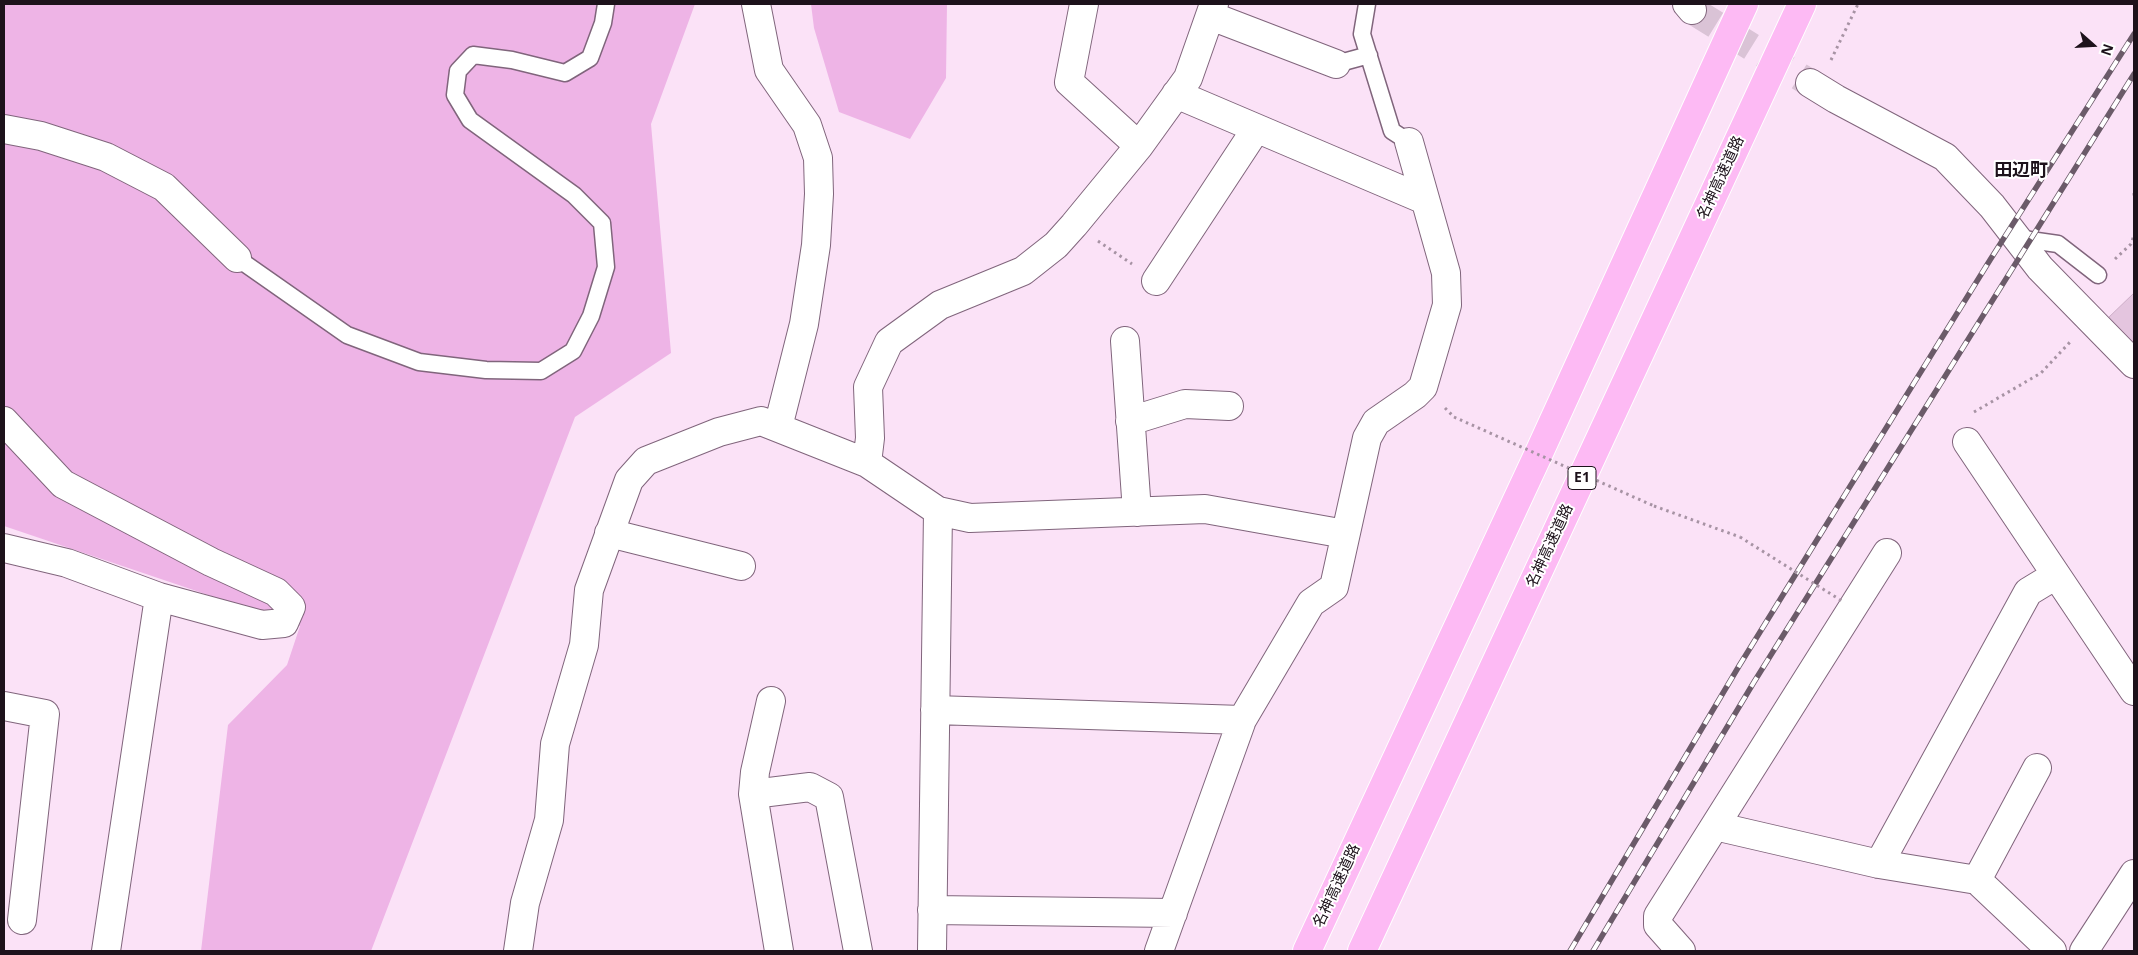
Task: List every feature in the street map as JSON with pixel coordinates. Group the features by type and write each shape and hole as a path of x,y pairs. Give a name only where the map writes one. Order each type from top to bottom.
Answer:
{"highway":[{"name":"名神高速道路","path":"1307,951 1744,4"},
{"name":"名神高速道路","path":"1362,951 1802,4"}],"street":[{"path":"756,4 769,70 806,125 818,158 819,194 816,245 804,324 778,427"},
{"path":"1084,4 1070,82 1139,146"},
{"path":"867,463 870,438 868,387 890,342 940,305 1023,271 1056,245 1074,226 1139,146 1188,78 1213,10 1336,64"},
{"path":"1810,83 1836,99 1945,157 1992,206 2040,268 2092,318 2134,364"},
{"path":"1176,94 1425,200"},
{"path":"4,128 41,136 106,157 164,187 237,258"},
{"path":"1156,281 1256,129"},
{"path":"1159,951 1242,720 1311,603 1334,587 1367,438 1376,422 1415,395 1423,387 1446,305 1446,273 1409,142"},
{"path":"1125,341 1137,512"},
{"path":"1130,421 1185,404 1229,406"},
{"path":"4,421 63,484 211,562 276,592 290,607 284,623 262,625 159,597 67,563 4,548"},
{"path":"518,951 525,903 549,820 554,744 584,645 589,590 629,480 646,461 720,432 761,421 867,463 938,511 970,518 1205,509 1345,534"},
{"path":"1967,442 2134,691"},
{"path":"932,951 938,511"},
{"path":"610,533 741,566"},
{"path":"1681,951 1658,925 1658,916 1887,553"},
{"path":"1879,864 2028,592 2056,575"},
{"path":"106,951 159,597"},
{"path":"771,701 756,772 754,794 779,951"},
{"path":"4,706 45,714 22,920"},
{"path":"935,710 1242,720"},
{"path":"1978,880 2037,768"},
{"path":"754,794 810,786 829,797 858,951"},
{"path":"1715,826 1879,864 1978,880 2052,951"},
{"path":"2084,951 2134,874"},
{"path":"932,910 1173,913"}],"lane":[{"path":"237,258 347,335 419,362 486,370 541,371 573,351 591,316 606,267 602,223 574,196 470,120 455,95 458,71 473,55 512,60 565,73 590,58 603,24 606,4"},
{"path":"1366,4 1362,34 1392,130 1409,142"},
{"path":"1336,64 1369,55"},
{"path":"2016,238 2058,244 2098,275"}],"path":[{"path":"1830,62 1858,4"},
{"path":"2134,193 2134,198"},
{"path":"1074,226 1156,281"},
{"path":"2131,244 2134,235"},
{"path":"1967,442 1954,423 2041,373 2092,318"},
{"path":"1454,417 1654,506 1740,536 1842,600"}],"shaded area":[{"path":"4,4 695,4 651,124 671,353 575,417 371,951 201,951 228,725 287,665 300,626 4,526"},
{"path":"811,4 947,4 946,78 910,139 839,112 814,28"}],"building":[{"path":"2134,293 2134,349 2107,319"}],"tunnel":[{"path":"1692,10 1810,83"}],"railway":[{"path":"1570,951 1739,666 1990,260 2134,34"},
{"path":"1593,951 1754,682 2134,74"}],"district":[{"name":"田辺町","path":"2021,171"}]}
